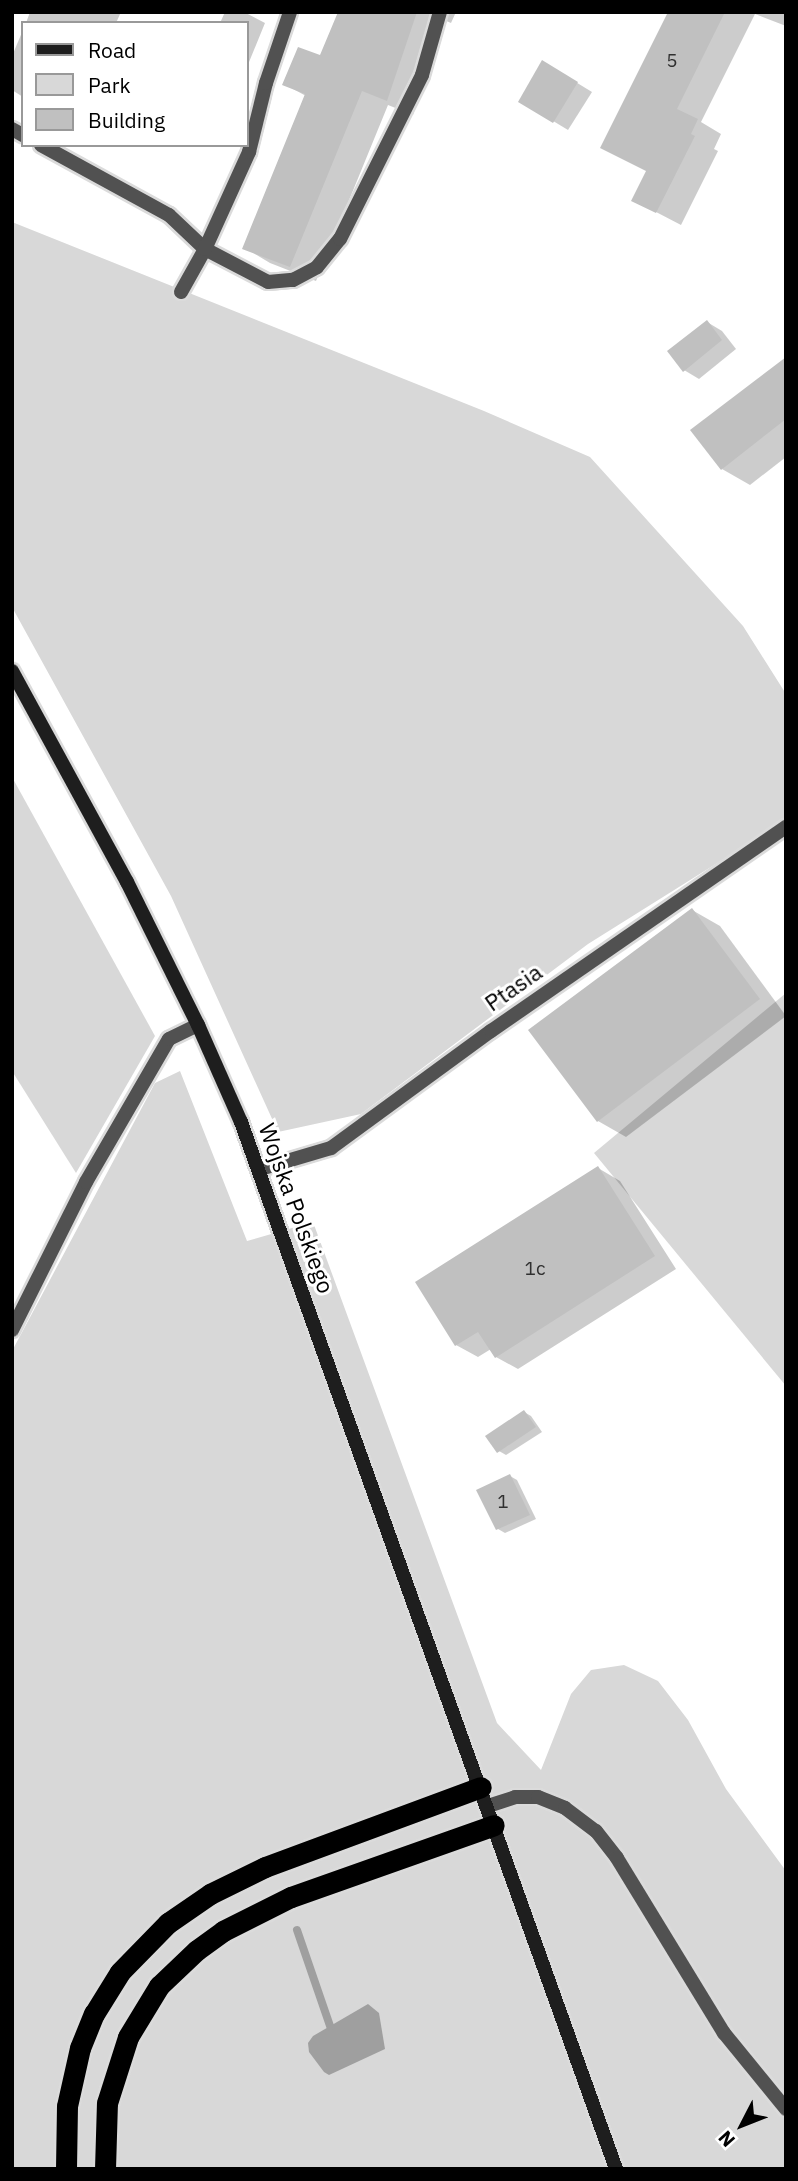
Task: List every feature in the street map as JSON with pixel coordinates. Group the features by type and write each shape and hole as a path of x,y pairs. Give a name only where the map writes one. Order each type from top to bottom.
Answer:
{"highway":[{"path":"66,2169 67,2106 74,2067 85,2036 120,1972 168,1923 211,1894 265,1867 488,1806"},
{"path":"105,2169 107,2103 123,2048 147,2002 197,1950 235,1925 291,1897 488,1806"}],"street":[{"path":"181,292 205,249 249,152 266,83 290,12"},
{"path":"45,147 169,215 205,249 268,282 293,280 317,267 340,239 380,165 422,75 440,12"},
{"name":"Wojska Polskiego","path":"12,671 127,882 198,1025 260,1169 616,2169"},
{"name":"Ptasia","path":"260,1169 331,1148 502,1023 729,863 786,827"},
{"path":"12,1329 86,1182 169,1039 198,1025"},
{"path":"488,1806 515,1797 538,1797 565,1808 596,1831 617,1858 723,2033 786,2109"}],"green space":[{"path":"12,222 484,411 590,457 743,626 786,694 786,820 588,944 361,1114 278,1132 171,896 12,607"},
{"path":"12,777 155,1036 76,1173 12,1071"},
{"path":"786,993 786,1386 594,1153"},
{"path":"180,1071 247,1241 313,1222 497,1723 541,1770 571,1694 591,1670 624,1665 658,1681 688,1720 726,1789 786,1871 786,2169 12,2169 12,1351 155,1083"}],"shaded area":[{"path":"368,2004 379,2013 385,2049 329,2075 309,2052 308,2043 313,2036"}],"building":[{"path":"338,12 417,12 387,101 362,91 290,267 242,249 305,94 282,85 298,47 320,55"},
{"path":"668,12 725,12 677,109 698,119 691,134 695,136 656,213 631,201 646,171 600,148"},
{"path":"542,60 578,82 553,123 518,102"},
{"path":"707,320 722,340 683,372 667,351"},
{"path":"786,357 786,419 721,470 690,430"},
{"path":"692,908 760,999 597,1122 528,1030"},
{"path":"598,1166 655,1256 495,1358 478,1332 455,1346 415,1282"},
{"path":"524,1410 536,1427 497,1453 485,1436"},
{"path":"510,1474 530,1515 496,1530 476,1490"}],"waterway":[{"path":"297,1930 330,2026"}]}
